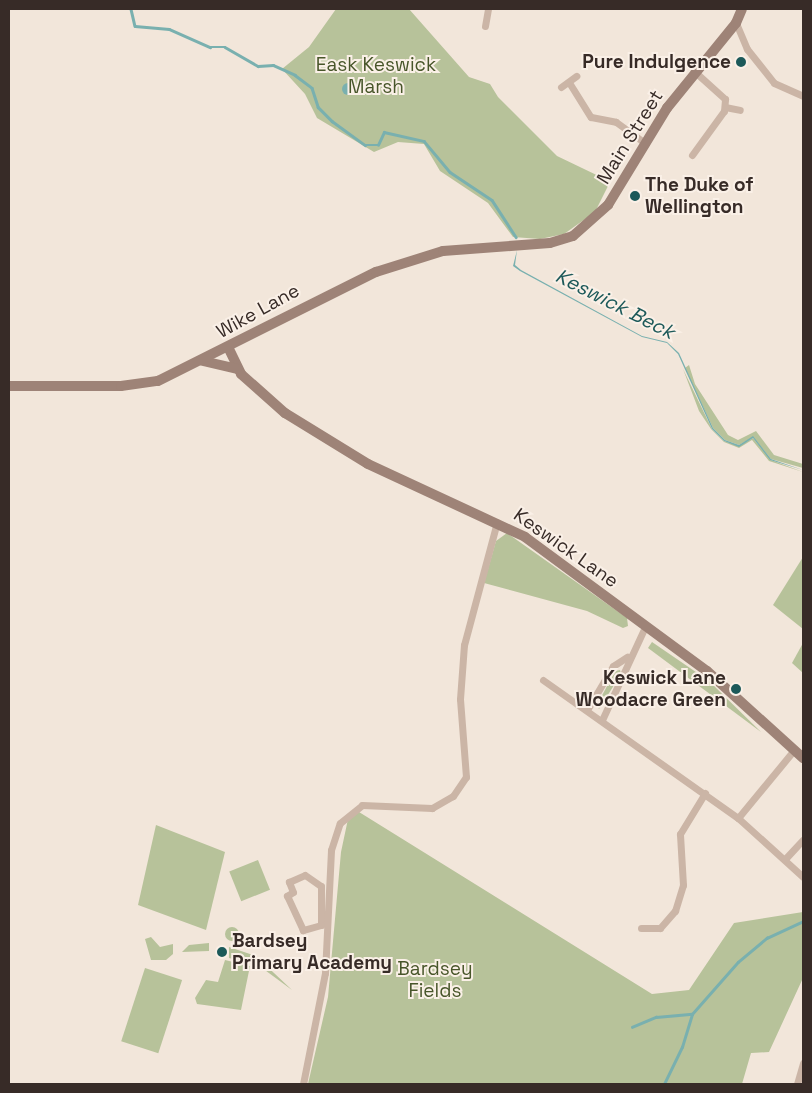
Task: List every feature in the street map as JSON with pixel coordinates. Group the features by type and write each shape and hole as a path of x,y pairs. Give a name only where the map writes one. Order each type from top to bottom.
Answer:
{"street":[{"path":"485,26 488,9"},
{"name":"Main Street","path":"522,244 561,240 588,225 608,205 694,71 736,23 742,9"},
{"path":"736,23 747,49 774,83 803,96"},
{"path":"692,155 725,107 725,99 694,71"},
{"path":"561,87 570,84 576,76"},
{"path":"570,84 591,117 616,122 646,144"},
{"path":"725,107 740,110"},
{"name":"Wike Lane","path":"9,386 139,385 203,361 376,272 443,250 522,244"},
{"name":"Keswick Lane","path":"228,347 237,369 263,396 332,444 421,490 497,522 525,537 644,627 706,671 803,758"},
{"path":"203,361 237,369"},
{"path":"303,1084 325,973 331,850 340,822 362,805 432,808 453,796 466,777 460,699 464,645 497,522"},
{"path":"587,710 613,666 627,657 644,627"},
{"path":"602,720 627,672 627,657"},
{"path":"544,680 738,818 803,877"},
{"path":"738,818 794,750"},
{"path":"641,928 660,928 675,911 683,885 680,834 705,793"},
{"path":"785,859 803,840"},
{"path":"305,875 321,886 321,925 303,930 287,896 293,892 289,882 305,875"},
{"path":"796,1084 803,1063"}],"green space":[{"name":"Eask Keswick Marsh","path":"336,9 409,9 469,77 490,84 498,97 557,156 607,180 608,186 595,212 564,234 540,239 513,237 488,203 440,171 424,144 398,142 374,152 317,118 305,94 282,69 309,47"},
{"path":"689,365 695,384 728,435 738,440 756,431 774,455 803,464 803,468 771,459 753,437 739,445 725,440 713,428 685,368"},
{"path":"683,369 712,429 724,441 739,446 753,438 771,460 803,472 769,461 752,440 739,448 724,442 711,429 699,411"},
{"path":"507,533 627,618 628,626 623,628 587,611 484,583 496,541"},
{"path":"803,557 803,629 773,605"},
{"path":"652,642 709,681 761,732 648,648"},
{"path":"803,643 803,673 792,663"},
{"path":"620,670 621,674 599,709 597,705 615,671"},
{"name":"Bardsey Fields","path":"359,812 652,994 689,990 734,923 803,912 803,978 769,1052 751,1053 742,1084 308,1084 328,997 341,852 348,819"},
{"path":"156,825 225,852 206,930 138,905"},
{"path":"258,860 270,890 241,901 229,872"},
{"path":"229,927 235,927 239,934 235,941 229,941 225,937 225,931"},
{"path":"151,937 160,947 173,944 173,954 166,960 151,960 145,939"},
{"path":"209,943 209,951 182,952 189,945"},
{"path":"229,947 256,956 292,990 258,965 229,958"},
{"path":"225,960 250,966 241,1010 197,1004 195,998 206,980 218,982"},
{"path":"145,968 182,980 158,1053 121,1041"}],"water":[{"path":"348,83 354,89 348,95 342,89"},
{"path":"517,250 515,265 521,270 642,336 667,342 679,353 713,428 725,440 739,445 753,436 771,459 803,470 770,460 753,438 739,447 724,441 712,429 678,354 667,343 642,337 520,271 513,266"}],"waterway":[{"name":"Keswick Beck","path":"131,9 135,26 169,29 210,47 225,47 258,66 273,65 295,75 312,88 318,107 332,121 365,145 378,145 384,132 424,141 450,172 492,200 516,237"},
{"path":"664,1084 682,1047 692,1014 738,962 767,938 803,921"},
{"path":"632,1027 656,1017 692,1014"}],"place":[{"name":"Pure Indulgence","path":"741,62"},
{"name":"The Duke of Wellington","path":"635,196"},
{"name":"Keswick Lane Woodacre Green","path":"736,689"},
{"name":"Bardsey Primary Academy","path":"222,952"}]}
